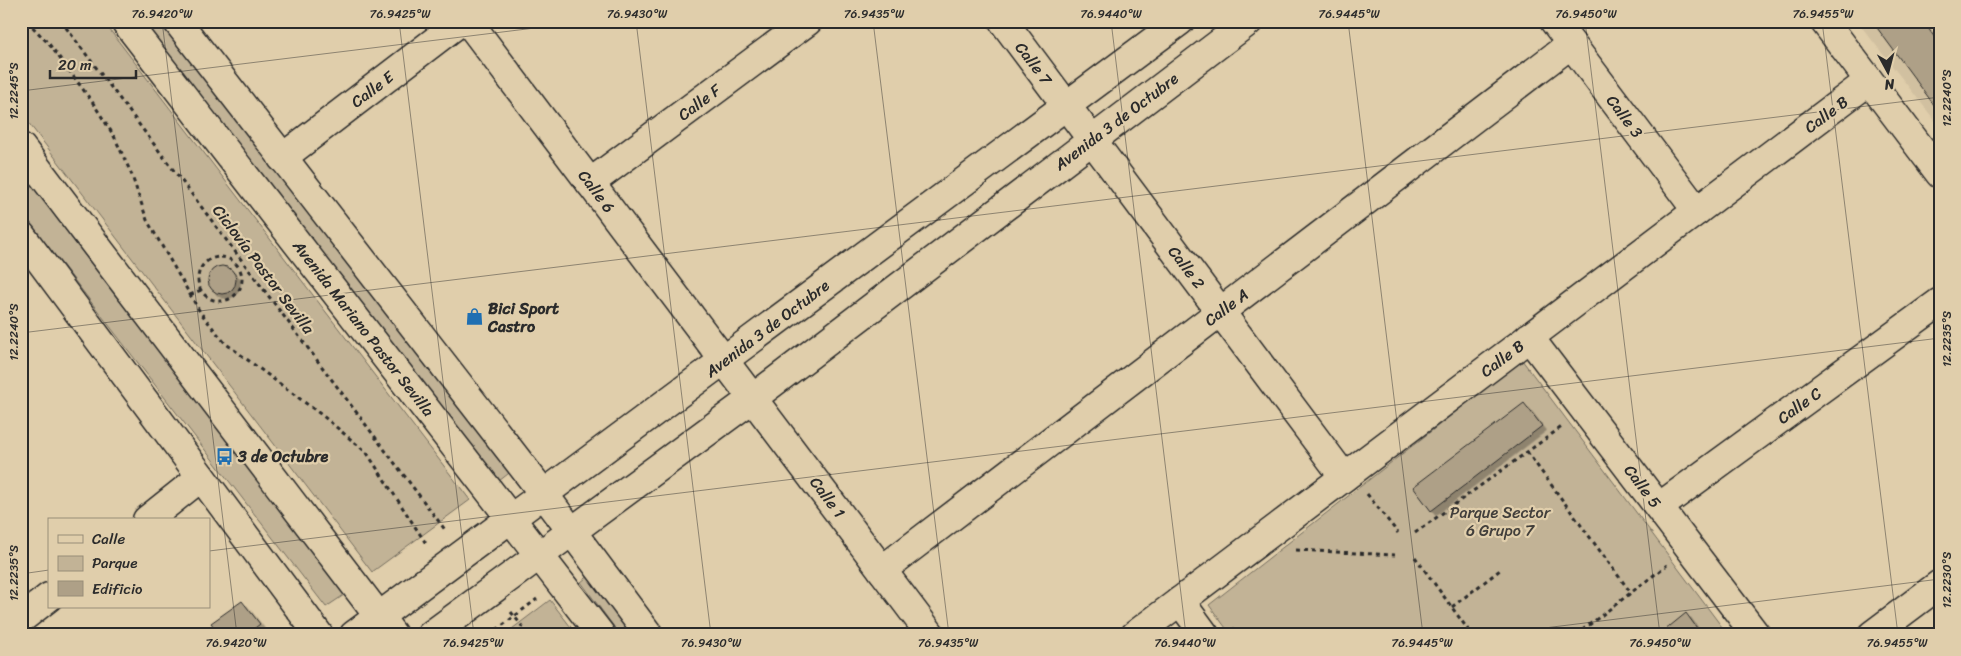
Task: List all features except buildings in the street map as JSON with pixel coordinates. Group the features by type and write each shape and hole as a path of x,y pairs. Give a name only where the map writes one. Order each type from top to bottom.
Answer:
{"street":[{"name":"Avenida Mariano Pastor Sevilla","path":"125,21 541,555 601,635"},
{"path":"177,21 543,493 649,635"},
{"name":"Calle E","path":"282,158 462,21"},
{"name":"Calle 6","path":"468,21 725,360"},
{"name":"Calle F","path":"590,182 808,21"},
{"name":"Calle 7","path":"1002,21 1065,105"},
{"name":"Avenida 3 de Octubre","path":"354,635 386,625 511,517 1180,21"},
{"name":"Avenida 3 de Octubre","path":"431,635 572,533 752,398 1249,21"},
{"name":"Calle 3","path":"1554,21 1696,211"},
{"path":"1824,21 1940,174"},
{"name":"Calle A","path":"882,570 1571,44"},
{"name":"Calle B","path":"1135,635 1869,80"},
{"name":"Calle 2","path":"1065,105 1220,312 1347,475"},
{"path":"21,147 386,625"},
{"path":"21,235 319,635"},
{"name":"Calle C","path":"1659,507 1940,302"},
{"name":"Calle 5","path":"1529,337 1756,635"},
{"name":"Calle 1","path":"725,360 931,635"},
{"path":"150,518 201,477"},
{"path":"1872,635 1940,584"},
{"path":"21,619 48,599"},
{"path":"1180,601 1205,635"}],"path":[{"path":"27,21 59,57 93,103 114,136 131,173 147,220 190,295 225,343 368,453 428,546"},
{"name":"Ciclovía Pastor Sevilla","path":"61,21 446,532"},
{"path":"223,258 235,263 240,269 242,282 240,289 231,299 216,301 209,298 201,290 198,279 200,272 210,260 223,258"},
{"path":"240,269 245,264"},
{"path":"190,295 201,290"},
{"path":"1558,419 1569,434"},
{"path":"1415,533 1563,426"},
{"path":"1527,452 1631,593"},
{"path":"1347,475 1398,533"},
{"path":"1576,635 1690,548"},
{"path":"1288,550 1395,555"},
{"path":"1416,557 1472,635"},
{"path":"1662,557 1673,573"},
{"path":"1452,607 1500,570"},
{"path":"1227,620 1238,635"}],"shaded area":[{"path":"1857,21 1940,21 1940,127"}],"green space":[{"path":"21,21 103,21 470,500 372,572 21,113"},
{"path":"143,21 169,21 513,470 499,481 354,297"},
{"path":"21,171 117,298 180,374 347,593 326,607 21,211"},
{"name":"Parque Sector 6 Grupo 7","path":"1522,360 1728,635 1231,635 1209,605"},
{"path":"594,572 642,635 620,635 581,582"},
{"path":"550,600 577,635 504,635"}],"place":[{"name":"Bici Sport Castro","path":"474,317"},
{"name":"3 de Octubre","path":"224,456"}]}
